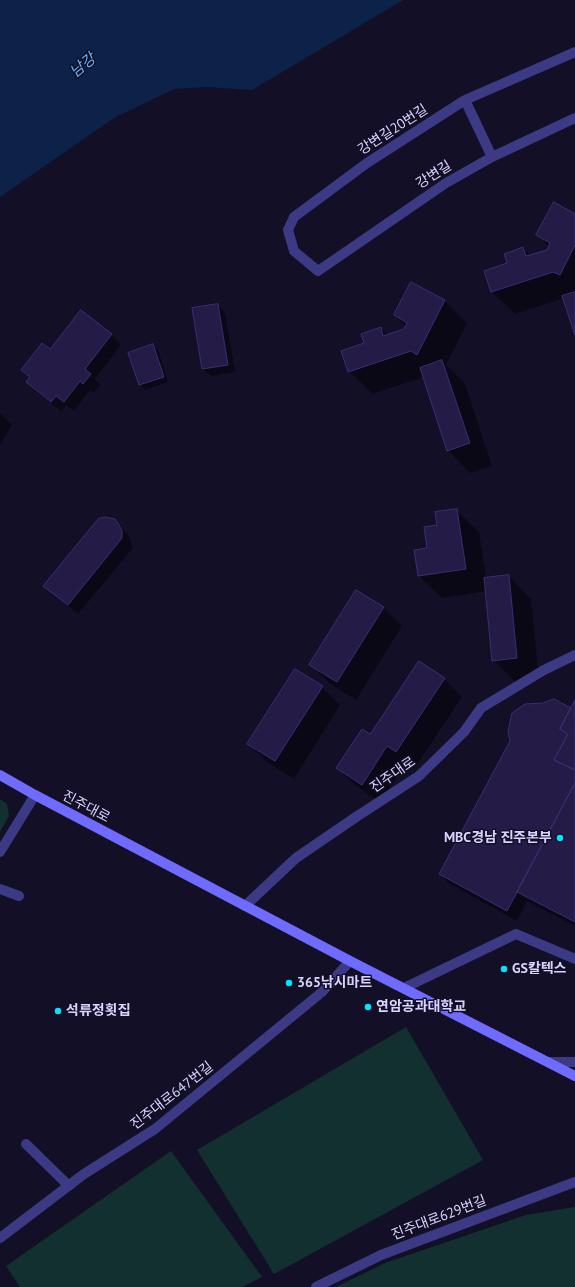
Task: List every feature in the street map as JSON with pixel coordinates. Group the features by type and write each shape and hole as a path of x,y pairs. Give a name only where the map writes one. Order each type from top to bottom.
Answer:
{"street":[{"name":"강변길20번길","path":"318,271 294,251 288,230 294,217 367,163 465,100 575,52"},
{"path":"465,100 492,157"},
{"name":"강변길","path":"318,271 446,183 492,157 575,118"},
{"name":"진주대로","path":"245,906 296,858 419,776 464,732 481,708 544,670 575,654"},
{"name":"진주대로","path":"0,775 35,795 350,961 575,1076"},
{"path":"0,852 35,795"},
{"path":"0,889 20,896"},
{"path":"404,988 516,934 575,959"},
{"name":"진주대로647번길","path":"0,1238 84,1174 156,1129 322,992 350,961"},
{"path":"548,1062 575,1062"},
{"path":"26,1144 69,1186"},
{"name":"진주대로629번길","path":"316,1287 381,1255 574,1183"}],"green space":[{"path":"0,799 7,804 9,816 0,832"},
{"path":"406,1027 483,1160 274,1274 197,1150"},
{"path":"171,1151 262,1277 242,1287 20,1287 6,1266"},
{"path":"575,1207 575,1287 336,1287 385,1263 526,1215"}],"water":[{"name":"남강","path":"0,0 403,0 252,90 207,87 174,89 114,118 0,197"}],"building":[{"path":"554,202 575,214 575,245 560,275 553,272 491,292 484,271 507,263 504,254 523,247 526,256 547,250 550,243 536,235"},
{"path":"411,282 445,300 417,355 411,351 348,372 341,351 364,343 361,334 381,327 383,336 404,329 407,323 394,315"},
{"path":"575,292 575,335 562,296"},
{"path":"218,304 228,365 202,369 192,308"},
{"path":"81,310 112,334 85,369 91,374 83,384 80,381 64,402 56,396 51,402 26,382 30,377 21,370 42,343 50,349"},
{"path":"153,344 164,377 139,385 128,353"},
{"path":"442,360 470,443 447,451 420,368"},
{"path":"457,509 466,569 418,576 414,550 427,548 424,527 437,525 435,512"},
{"path":"105,517 115,519 122,531 122,538 68,605 43,586 98,519"},
{"path":"509,575 517,658 492,661 484,578"},
{"path":"356,590 384,607 337,682 309,665"},
{"path":"419,661 445,678 396,752 387,746 362,785 336,768 362,729 370,734"},
{"path":"295,669 323,686 275,761 247,744"},
{"path":"554,699 571,708 560,729 568,734 554,760 575,770 575,783 507,911 439,874 510,741 508,731 512,713 525,704 543,703"},
{"path":"575,700 575,770 554,760 568,734 560,729"},
{"name":"MBC경남 진주본부","path":"575,783 575,922 517,892"}],"place":[{"name":"MBC경남 진주본부","path":"560,838"},
{"name":"GS칼텍스","path":"504,969"},
{"name":"365낚시마트","path":"289,983"},
{"name":"연암공과대학교","path":"368,1007"},
{"name":"석류정횟집","path":"58,1011"}]}
